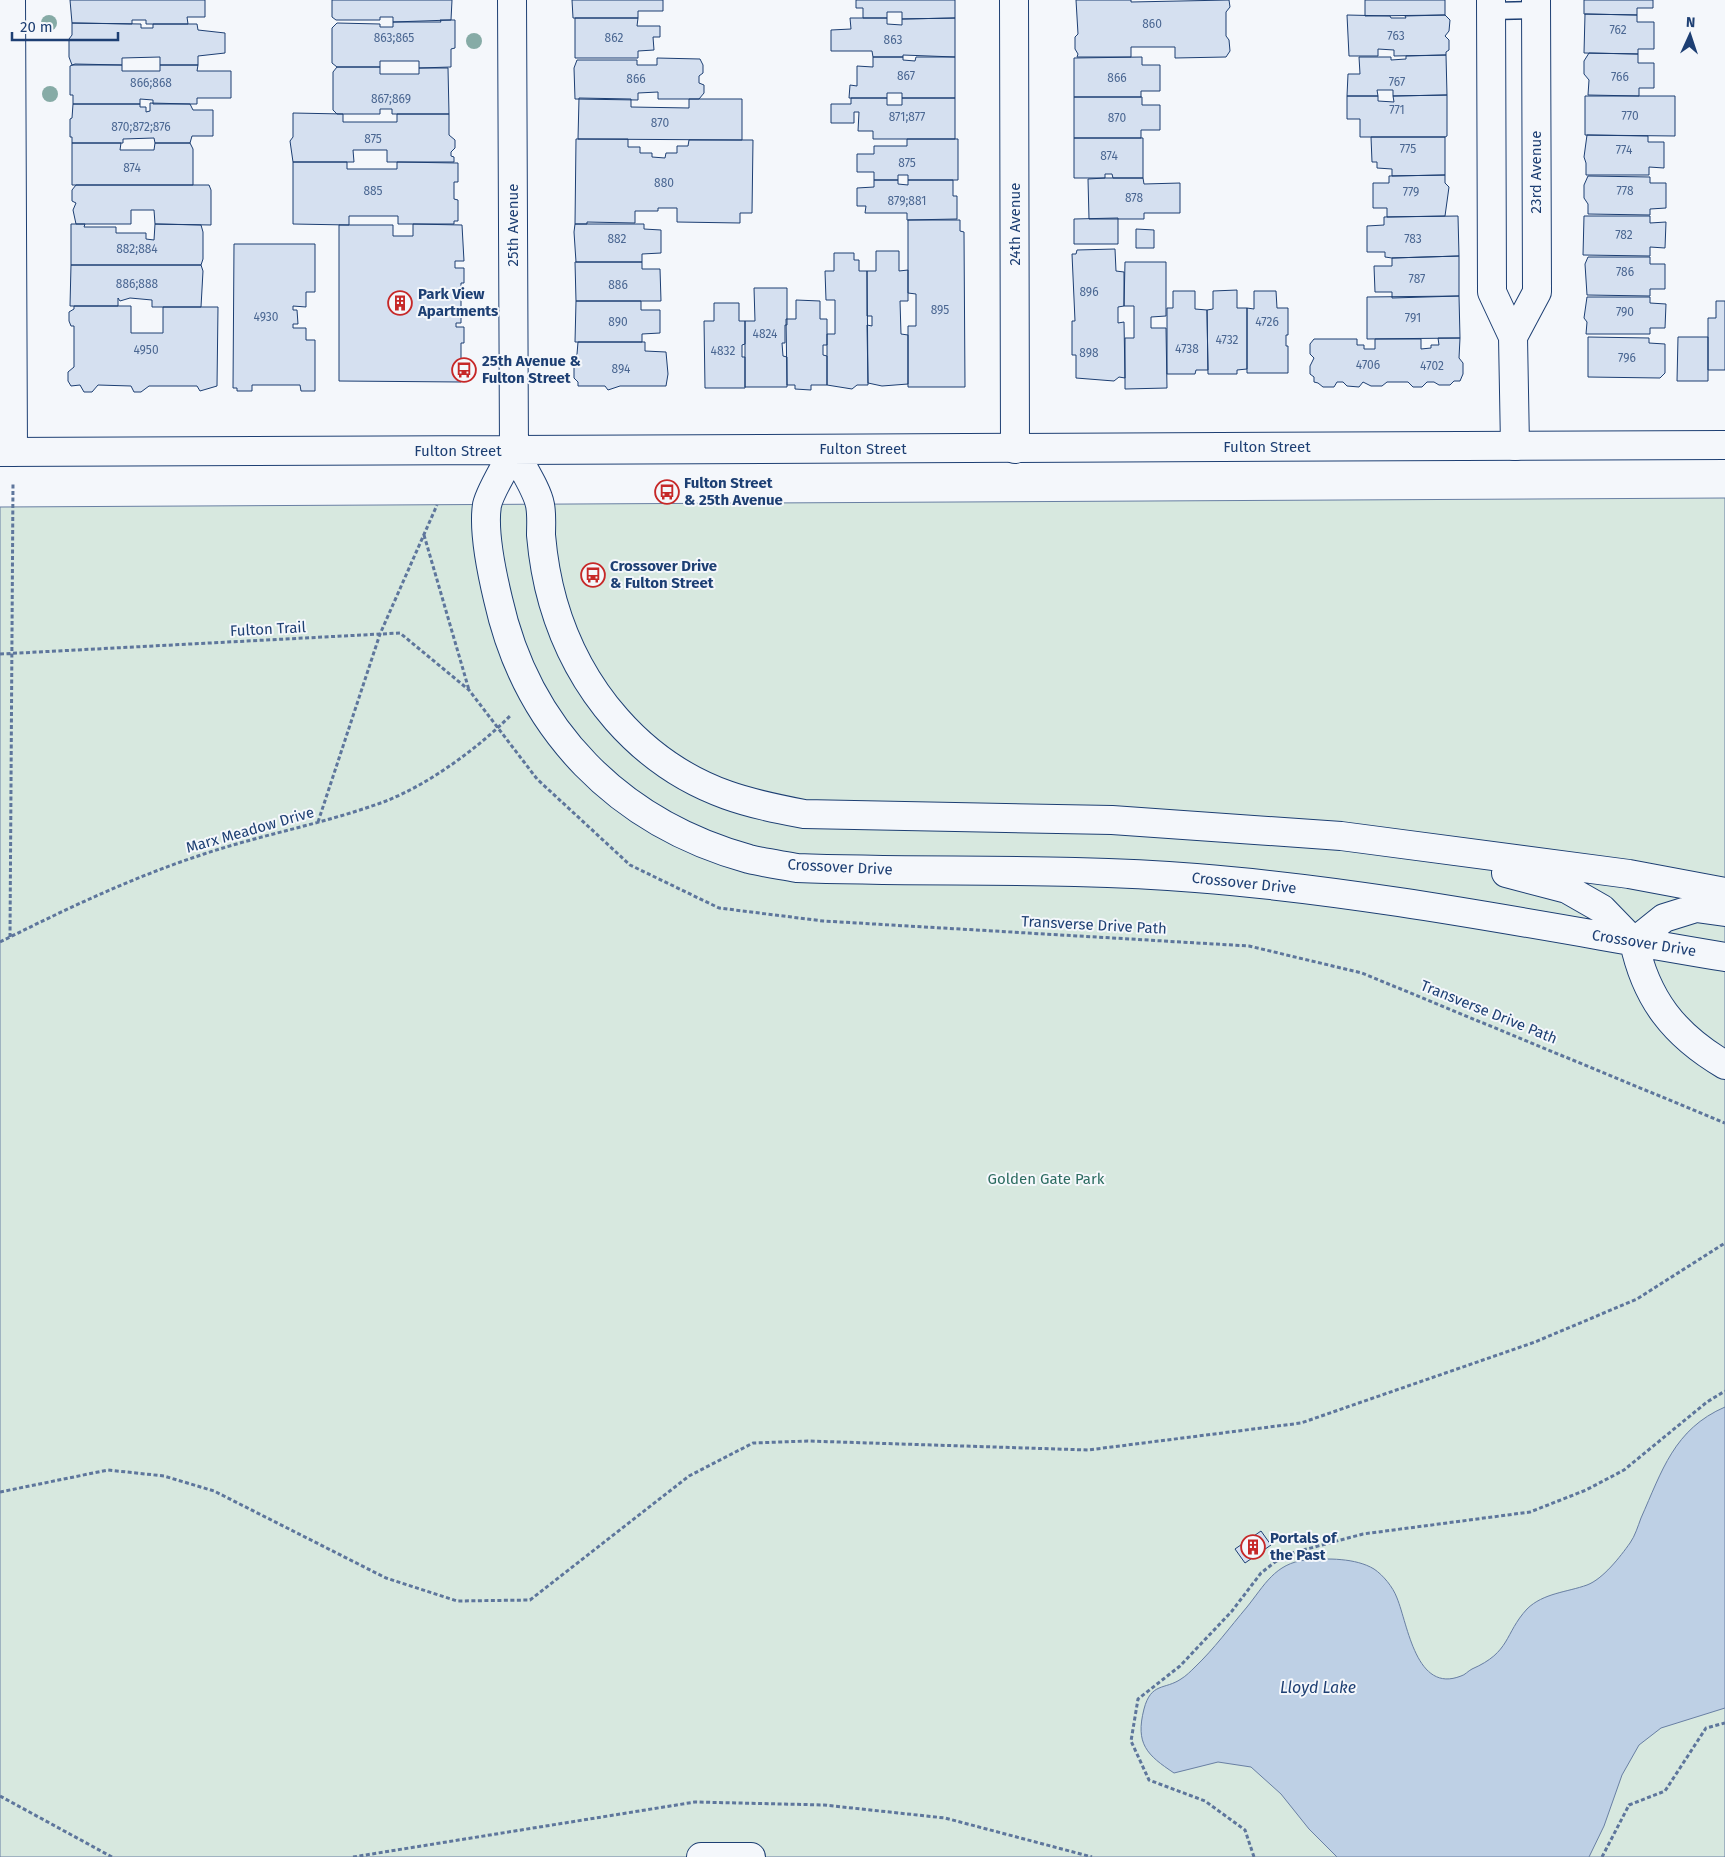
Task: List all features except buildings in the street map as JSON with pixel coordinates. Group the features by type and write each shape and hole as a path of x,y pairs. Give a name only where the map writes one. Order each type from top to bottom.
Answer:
{"main road":[{"path":"6,452 11,0"},
{"name":"25th Avenue","path":"512,0 514,451"},
{"name":"24th Avenue","path":"1014,0 1015,449"},
{"name":"23rd Avenue","path":"1491,5 1492,292 1513,338 1515,446"},
{"name":"23rd Avenue","path":"1513,338 1537,292 1536,5"},
{"name":"Fulton Street","path":"6,452 1725,445"},
{"path":"514,451 540,504 545,565 553,601 564,635 579,669 598,698 626,730 657,757 698,782 726,794 763,806 804,814 1112,820 1341,836 1629,874 1725,892"},
{"name":"Crossover Drive","path":"514,451 487,504 488,539 492,574 501,614 514,654 532,695 555,730 588,768 625,800 663,824 706,844 750,859 797,868 1109,873 1262,884 1354,896 1725,957"},
{"path":"1341,836 1397,855 1517,875 1567,889 1602,909 1634,942 1640,971 1651,994 1665,1015 1686,1037 1725,1066"},
{"path":"1634,942 1664,918 1696,908 1725,912"},
{"path":"701,1857 751,1857"}],"lane":[{"path":"1491,5 1536,5"}],"path":[{"path":"6,452 12,653 10,937"},
{"path":"318,822 380,634 437,505"},
{"path":"424,534 469,690"},
{"name":"Fulton Trail","path":"0,654 400,633 469,690 498,728"},
{"name":"Marx Meadow Drive","path":"0,942 148,874 206,853 318,822 387,800 442,770 498,728"},
{"name":"Transverse Drive Path","path":"498,728 537,779 630,865 719,908 823,921 1249,946 1362,973 1725,1123"},
{"path":"0,1492 108,1470 164,1476 214,1491 386,1578 457,1601 530,1600 689,1476 753,1443 808,1441 1088,1450 1301,1423 1536,1342 1637,1299 1725,1243"},
{"path":"1254,1857 1245,1830 1205,1801 1149,1780 1131,1742 1138,1699 1180,1666 1232,1611 1261,1573 1275,1562 1292,1553 1363,1534 1530,1512 1586,1490 1624,1470 1707,1402 1725,1391"},
{"path":"1602,1857 1630,1805 1665,1791 1706,1728 1725,1723"},
{"path":"0,1796 112,1857"}],"green space":[{"name":"Golden Gate Park","path":"1725,498 1725,1857 0,1857 0,507"}],"water":[{"name":"Lloyd Lake","path":"1725,1407 1725,1708 1661,1728 1639,1745 1622,1775 1604,1826 1589,1857 1337,1857 1309,1829 1281,1794 1251,1767 1218,1762 1174,1773 1150,1754 1142,1740 1141,1731 1144,1709 1150,1694 1183,1678 1202,1660 1271,1577 1295,1562 1332,1559 1359,1563 1374,1569 1387,1582 1395,1594 1416,1654 1424,1666 1434,1675 1446,1679 1461,1676 1485,1663 1506,1642 1520,1618 1533,1604 1548,1596 1587,1585 1599,1578 1611,1567 1632,1540 1663,1468 1672,1453 1693,1427"}],"place":[{"name":"Park View Apartments","path":"400,303"},
{"name":"25th Avenue & Fulton Street","path":"464,370"},
{"name":"Fulton Street & 25th Avenue","path":"667,492"},
{"name":"Crossover Drive & Fulton Street","path":"593,575"},
{"name":"Portals of the Past","path":"1253,1547"}]}
